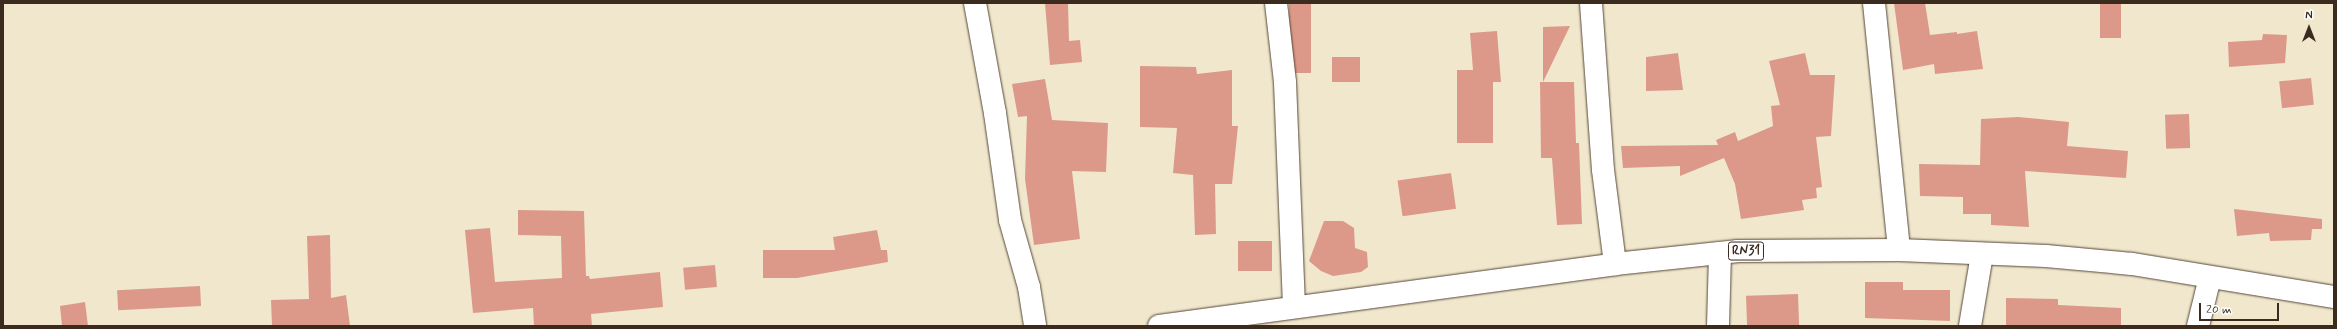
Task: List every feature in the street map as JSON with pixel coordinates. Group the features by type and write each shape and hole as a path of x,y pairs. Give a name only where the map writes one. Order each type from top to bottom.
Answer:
{"street":[{"path":"975,3 995,113 1010,220 1029,287 1035,326"},
{"path":"1276,3 1285,82 1294,306"},
{"path":"1591,3 1603,170 1615,264"},
{"path":"1874,3 1899,250"},
{"name":"RN31","path":"1159,326 1294,306 1615,264 1720,253 1899,250 2046,256 2124,264 2334,298"},
{"path":"1718,326 1720,253"},
{"path":"1970,326 1982,254"},
{"path":"2198,326 2210,277"}],"building":[{"path":"1045,3 1068,3 1069,41 1080,40 1082,62 1050,65"},
{"path":"1289,3 1311,3 1311,73 1289,73"},
{"path":"1894,3 1925,3 1930,35 1957,32 1957,34 1977,31 1983,69 1935,74 1934,64 1903,70"},
{"path":"2100,3 2121,3 2121,38 2100,38"},
{"path":"1570,26 1543,82 1543,27"},
{"path":"1497,31 1501,82 1493,82 1493,143 1457,143 1457,70 1473,70 1470,33"},
{"path":"2263,34 2287,35 2285,63 2229,67 2228,42 2262,40"},
{"path":"1678,53 1683,90 1646,91 1646,57"},
{"path":"1805,53 1810,75 1835,75 1831,136 1816,137 1822,187 1816,188 1817,198 1802,200 1804,210 1741,219 1735,184 1724,158 1680,176 1680,166 1623,168 1621,146 1718,145 1716,140 1735,132 1738,141 1773,126 1771,106 1780,105 1769,61"},
{"path":"1332,57 1360,57 1360,82 1332,82"},
{"path":"1140,66 1196,67 1197,74 1232,70 1232,126 1238,126 1232,184 1215,184 1216,234 1195,235 1193,175 1173,173 1177,128 1140,127"},
{"path":"2311,78 2314,105 2282,108 2279,81"},
{"path":"1045,79 1052,120 1108,123 1106,172 1072,171 1080,239 1034,245 1025,179 1027,116 1018,117 1012,84"},
{"path":"1540,82 1574,82 1576,143 1579,143 1582,224 1557,225 1552,158 1541,158"},
{"path":"2189,114 2190,148 2166,149 2165,115"},
{"path":"2018,117 2069,122 2067,146 2128,151 2126,178 2025,171 2029,227 1991,225 1991,214 1963,214 1963,197 1920,196 1919,164 1980,165 1981,119"},
{"path":"1451,173 1456,209 1403,216 1398,181"},
{"path":"2234,209 2322,219 2322,229 2312,229 2311,240 2270,241 2269,233 2237,236"},
{"path":"518,210 584,211 586,276 589,276 590,279 660,272 663,307 591,314 592,326 534,326 533,308 473,313 465,230 490,228 495,282 562,278 561,236 518,235"},
{"path":"1324,221 1343,221 1354,228 1355,248 1367,252 1368,267 1361,272 1333,276 1321,271 1309,261"},
{"path":"877,230 881,250 887,250 888,262 797,278 763,278 763,250 835,250 833,237"},
{"path":"330,235 331,298 346,295 350,326 272,326 271,300 309,299 307,236"},
{"path":"1238,241 1272,241 1272,271 1238,271"},
{"path":"715,265 717,287 685,290 683,268"},
{"path":"1865,282 1903,282 1903,290 1950,290 1950,321 1865,318"},
{"path":"200,286 201,306 118,310 117,290"},
{"path":"1798,294 1799,326 1747,326 1746,296"},
{"path":"2006,298 2058,299 2058,305 2121,308 2121,326 2006,326"},
{"path":"85,302 88,326 62,326 60,306"}]}
